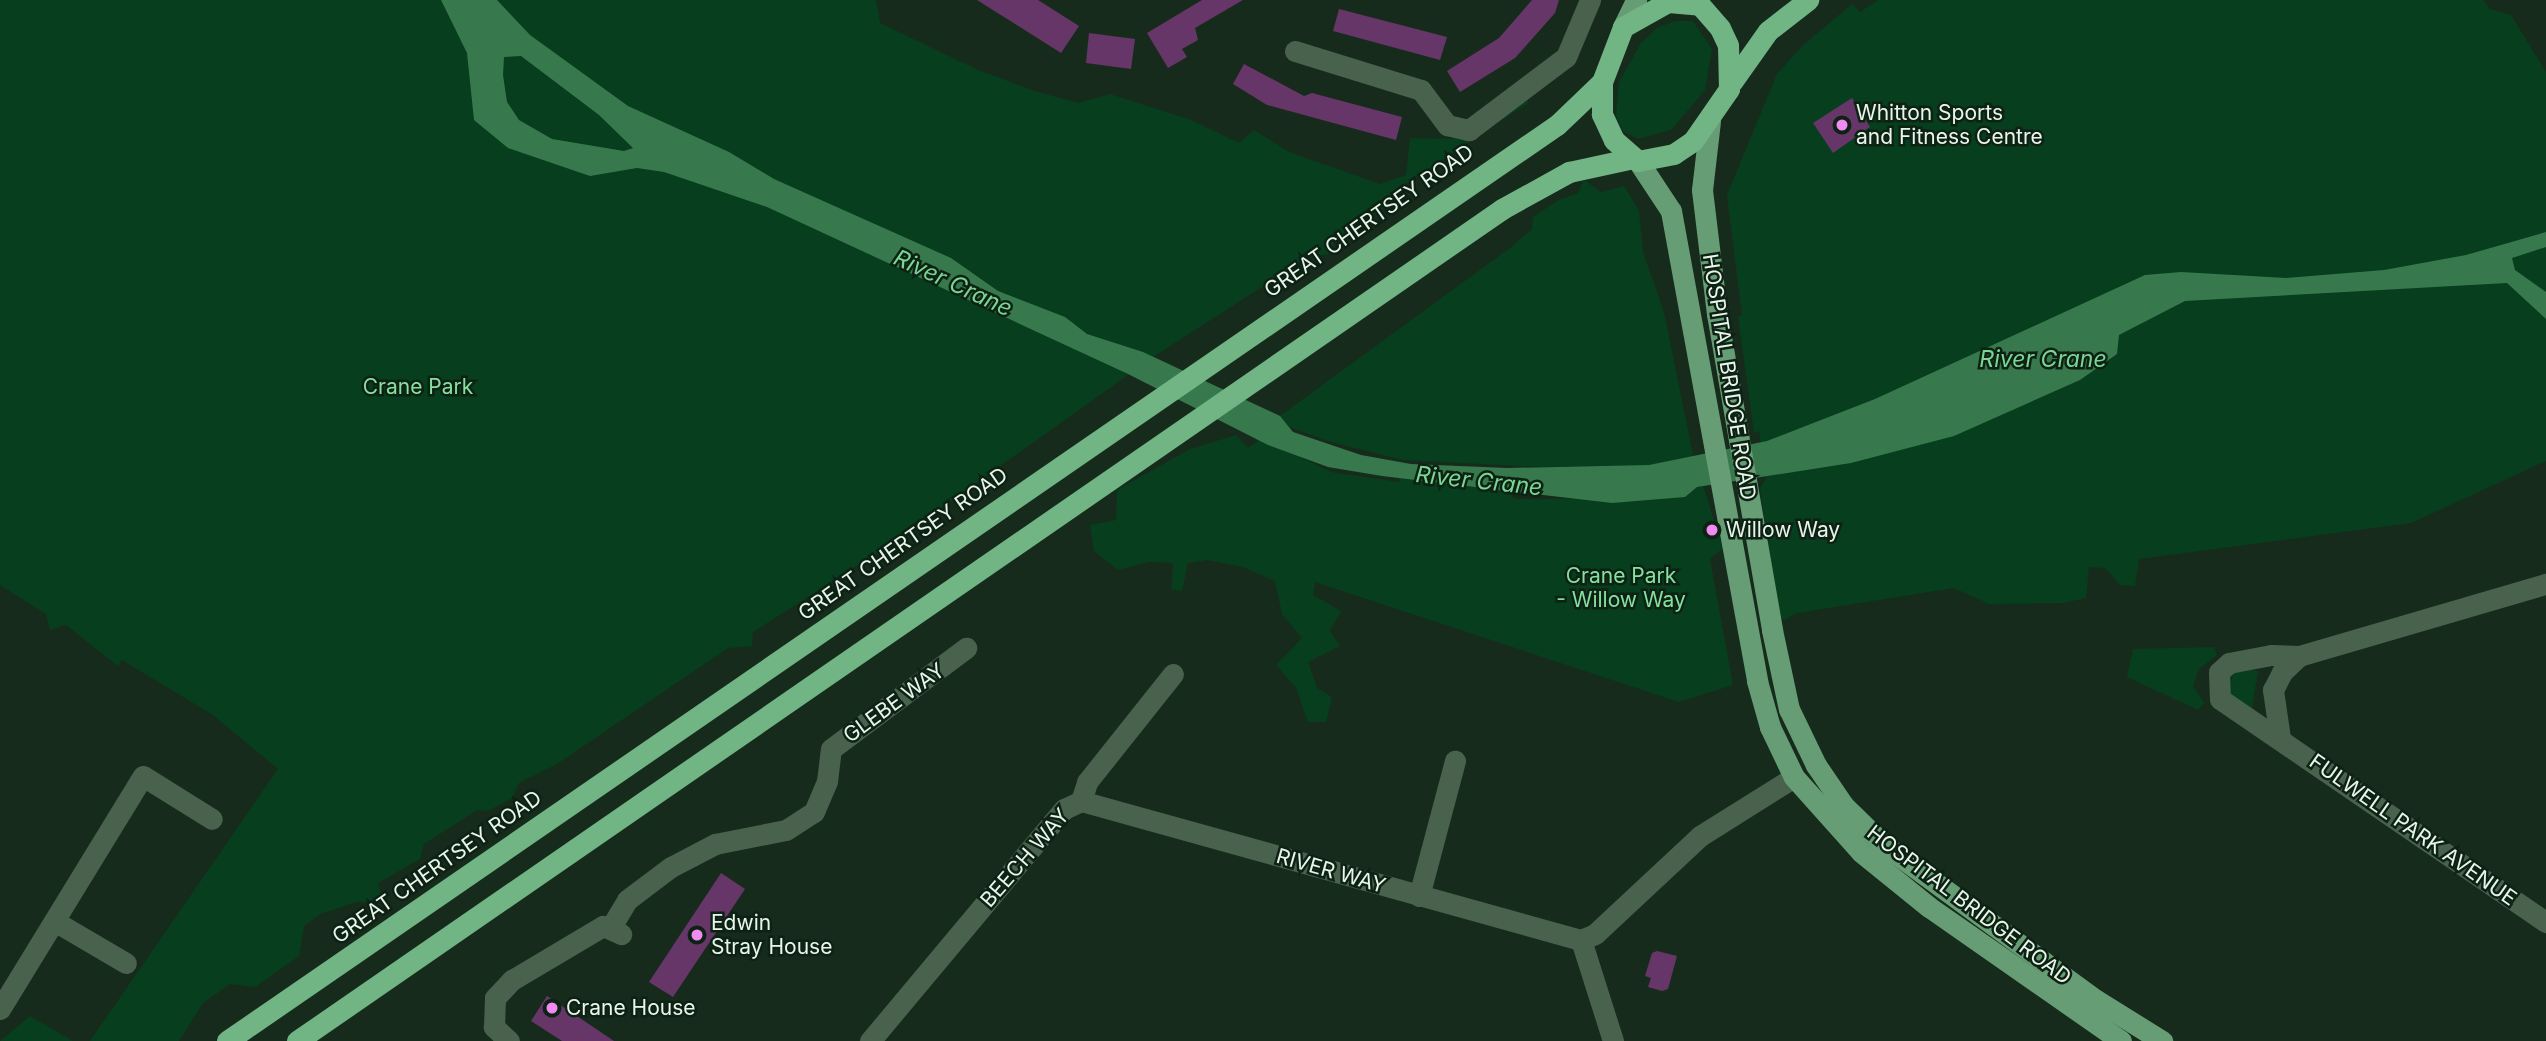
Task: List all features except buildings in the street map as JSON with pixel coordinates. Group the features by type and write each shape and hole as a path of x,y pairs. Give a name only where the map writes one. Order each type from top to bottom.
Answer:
{"highway":[{"path":"297,1041 1549,180 1584,167 1678,152 1710,121 1758,42 1808,0"},
{"path":"1635,159 1614,140 1602,114 1602,82 1623,27 1668,2 1699,2 1728,45 1729,89"},
{"name":"GREAT CHERTSEY ROAD","path":"227,1041 1224,351 1557,125 1602,82"}],"main road":[{"path":"1623,27 1636,0"},
{"name":"HOSPITAL BRIDGE ROAD","path":"1710,121 1704,161 1704,216 1734,415 1772,630 1789,709 1816,765 1844,806 1884,845 2096,1000 2162,1041"},
{"name":"HOSPITAL BRIDGE ROAD","path":"1635,159 1671,211 1749,635 1770,727 1794,777 1826,817 1871,860 1929,907 2122,1041"},
{"path":"1749,635 1772,630"},
{"path":"1794,777 1816,765"}],"street":[{"path":"1295,51 1421,90 1447,125 1469,130 1566,57 1590,0"},
{"name":"FULWELL PARK AVENUE","path":"2546,584 2299,656 2271,655 2229,663 2219,673 2220,699 2546,922"},
{"name":"GLEBE WAY","path":"509,1041 494,1027 495,998 512,980 603,926 616,931 627,900 671,867 715,844 786,830 814,812 827,781 831,749 966,648"},
{"path":"2280,738 2273,690 2281,672 2299,656"},
{"name":"BEECH WAY","path":"870,1041 1064,808 1081,801 1087,782 1173,674"},
{"path":"1419,896 1455,761"},
{"path":"0,1009 56,922 143,776 212,819"},
{"path":"1613,1041 1581,940 1595,934 1700,836 1794,777"},
{"name":"RIVER WAY","path":"1081,801 1581,940"},
{"path":"56,922 126,963"}],"green space":[{"name":"Crane Park","path":"0,0 876,0 880,23 976,69 1035,91 1078,103 1110,94 1191,120 1239,143 1254,130 1289,152 1380,184 1406,175 1410,138 1450,139 1526,94 1528,103 1396,190 1405,193 1335,240 1329,254 1307,258 1156,355 889,545 753,632 752,646 728,648 557,764 519,783 512,798 488,811 477,810 424,844 420,859 378,883 383,901 356,902 320,914 304,926 299,956 255,987 230,984 203,1003 179,1041 90,1041 278,769 213,715 122,660 118,666 66,625 50,630 46,614 0,585"},
{"path":"1878,0 2483,0 2490,9 2511,15 2546,72 2546,461 2411,523 2139,559 2135,586 2120,585 2105,568 2089,567 2086,598 2063,603 1989,604 1954,588 1797,613 1784,620 1778,616 1760,488 1766,479 1759,431 1754,433 1738,316 1742,315 1727,195 1777,74 1802,46 1852,4 1860,12"},
{"path":"1675,21 1693,21 1712,49 1705,90 1671,130 1638,139 1623,131 1616,116 1619,82 1641,43 1657,28"},
{"path":"1584,180 1601,192 1624,186 1639,211 1643,252 1664,312 1695,465 1541,467 1403,460 1331,442 1273,421 1510,248 1532,229 1533,217 1557,201 1578,193"},
{"name":"Crane Park - Willow Way","path":"1236,435 1248,448 1262,438 1331,472 1400,482 1398,476 1516,480 1512,497 1517,499 1636,499 1703,486 1723,548 1710,559 1733,685 1679,702 1315,582 1313,595 1341,611 1330,631 1340,646 1308,662 1317,688 1332,697 1326,722 1308,722 1296,688 1276,665 1302,638 1282,614 1275,581 1243,567 1207,560 1188,563 1182,591 1171,589 1173,563 1149,562 1118,570 1094,551 1090,525 1116,520 1117,490 1190,449"},
{"path":"2214,647 2217,655 2199,669 2193,686 2204,703 2198,710 2127,677 2133,649"},
{"path":"2235,671 2258,671 2251,715 2225,693"},
{"path":"30,1016 73,1041 0,1041"}],"water":[{"name":"River Crane","path":"441,0 497,0 530,35 628,106 729,152 774,179 951,258 998,291 1065,317 1087,334 1143,352 1280,416 1293,432 1361,455 1411,464 1507,468 1649,465 1767,441 1875,399 2145,275 2181,272 2286,278 2384,270 2466,255 2546,232 2546,247 2512,258 2515,270 2546,292 2546,319 2507,283 2185,301 2119,335 2117,354 2080,380 1954,436 1851,463 1697,487 1685,497 1612,503 1382,476 1328,467 1268,445 1128,374 767,207 664,172 637,168 590,176 508,148 474,120 467,53","holes":["521,56 599,115 633,148 624,151 552,139 519,120 507,102 503,75 504,57"]}],"place":[{"name":"Whitton Sports and Fitness Centre","path":"1842,125"},
{"name":"Willow Way","path":"1712,530"},
{"name":"Edwin Stray House","path":"697,935"},
{"name":"Crane House","path":"552,1008"}]}
